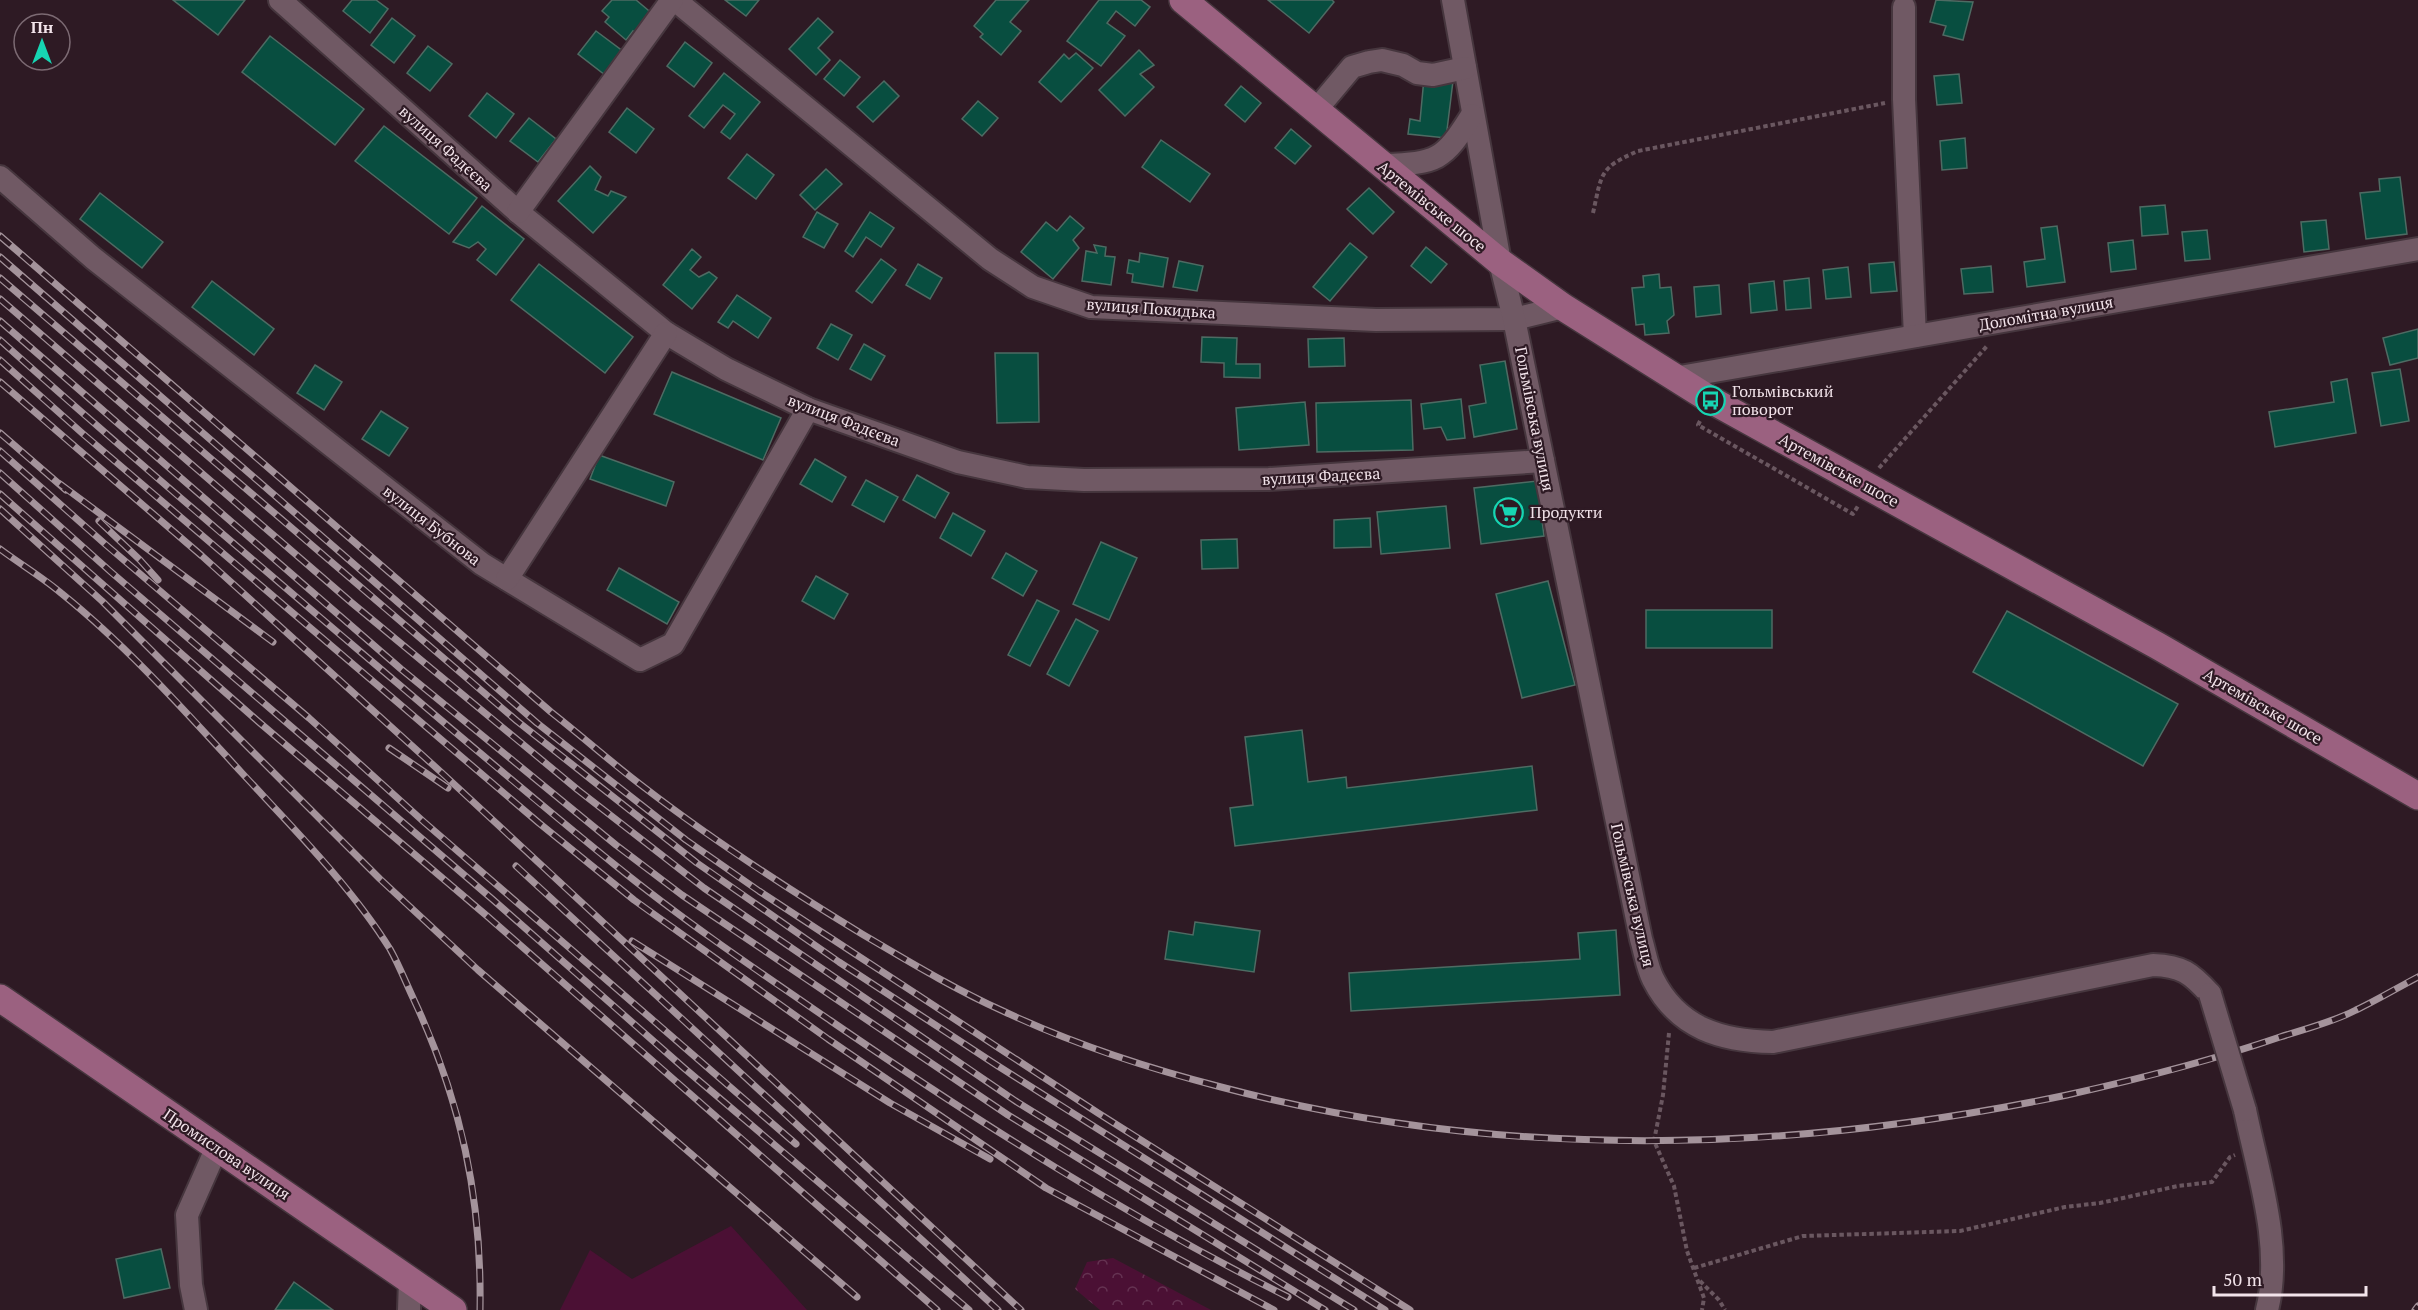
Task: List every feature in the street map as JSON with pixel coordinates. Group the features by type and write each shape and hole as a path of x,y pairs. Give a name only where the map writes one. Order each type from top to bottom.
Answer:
{"main road":[{"name":"Артемівське шосе","path":"1183,0 1500,262 1563,307 1711,400 2148,640 2418,796"},
{"name":"Промислова вулиця","path":"0,998 453,1310"}],"street":[{"path":"518,212 674,0"},
{"name":"вулиця Покидька","path":"674,0 990,259 1033,287 1091,306 1376,320 1514,319 1563,307"},
{"name":"Гольмівська вулиця","path":"1453,0 1500,262 1514,319 1641,939 1653,979 1671,1009"},
{"name":"вулиця Фадєєва","path":"283,1 518,212 666,333 726,369 808,410 958,462 1027,477 1084,480 1269,479 1543,461"},
{"path":"1904,7 1904,99 1915,336"},
{"path":"1316,110 1352,67 1369,62 1382,60 1417,73 1433,75 1464,68"},
{"path":"1383,165 1416,164 1439,157 1454,145 1472,115"},
{"name":"вулиця Бубнова","path":"0,177 93,258 482,564 640,660 673,644 808,410"},
{"name":"Доломітна вулиця","path":"1674,378 2418,249"},
{"path":"507,579 666,333"},
{"path":"1671,1009 1687,1021 1712,1033 1743,1041 1773,1042 2153,965 2173,966 2193,976 2210,994 2245,1110 2271,1237 2270,1299 2267,1310"},
{"path":"196,1310 191,1284 187,1215 217,1147"},
{"path":"409,1310 410,1279"}],"path":[{"path":"1593,213 1602,175 1615,161 1638,151 1904,99"},
{"path":"1711,400 1698,425 1853,514 1881,464 1948,393 2009,320"},
{"path":"1671,1009 1663,1095 1654,1141 1674,1186 1687,1251 1704,1298 1702,1310"},
{"path":"1694,1268 1803,1236 1960,1231 2065,1207 2100,1203 2178,1186 2212,1182 2230,1156 2253,1148"},
{"path":"1699,1280 1719,1300 1725,1310"}],"green space":[{"path":"731,1226 807,1310 560,1310 590,1250 632,1279"},
{"path":"1113,1258 1211,1310 1100,1310 1075,1289 1087,1262"}],"building":[{"path":"173,0 245,0 218,35"},
{"path":"352,0 376,0 388,9 370,33 343,11"},
{"path":"612,0 636,0 654,15 637,35 633,31 626,40 605,22 609,17 602,11"},
{"path":"725,0 759,0 746,16"},
{"path":"996,0 1029,0 1010,22 1021,31 1001,55 980,37 983,34 974,26"},
{"path":"1099,0 1141,0 1150,7 1135,26 1116,11 1107,23 1125,36 1101,66 1067,41"},
{"path":"1268,0 1332,0 1334,2 1309,33"},
{"path":"1936,0 1973,2 1963,40 1943,35 1946,26 1930,22"},
{"path":"392,18 415,36 394,63 371,45"},
{"path":"818,18 833,32 818,48 830,60 816,75 789,49"},
{"path":"596,31 624,52 605,75 578,54"},
{"path":"270,36 364,109 335,145 242,72"},
{"path":"685,42 712,63 694,87 667,66"},
{"path":"428,46 452,64 430,91 407,73"},
{"path":"1139,50 1154,65 1140,74 1154,87 1125,116 1099,90"},
{"path":"1076,53 1093,68 1061,102 1039,82 1064,54 1069,59"},
{"path":"840,60 860,77 844,96 824,79"},
{"path":"724,73 760,102 730,139 721,132 735,114 723,105 704,128 689,116"},
{"path":"1959,74 1962,103 1937,105 1934,76"},
{"path":"1424,78 1453,81 1446,138 1408,134 1410,119 1420,121"},
{"path":"884,81 899,96 873,122 857,107"},
{"path":"1241,86 1261,103 1245,122 1225,105"},
{"path":"487,93 514,114 496,138 469,116"},
{"path":"978,101 998,118 982,136 962,119"},
{"path":"627,108 654,129 636,153 609,132"},
{"path":"529,118 556,139 538,162 510,141"},
{"path":"384,126 477,198 449,234 355,161"},
{"path":"1291,129 1311,146 1295,164 1275,148"},
{"path":"1965,138 1967,168 1942,170 1940,141"},
{"path":"1161,140 1210,174 1190,202 1142,167"},
{"path":"747,154 774,175 756,199 728,178"},
{"path":"590,166 601,177 595,190 608,196 611,191 626,197 593,233 558,201"},
{"path":"826,169 842,184 815,210 800,195"},
{"path":"2400,177 2407,234 2366,239 2360,193 2380,191 2379,179"},
{"path":"1369,188 1394,212 1373,234 1347,209"},
{"path":"100,193 163,242 142,268 80,219"},
{"path":"2165,205 2168,234 2142,236 2140,207"},
{"path":"482,206 524,239 496,275 477,260 486,249 478,242 469,248 453,242"},
{"path":"817,212 838,224 824,248 803,237"},
{"path":"870,212 894,228 881,247 866,237 853,257 845,251"},
{"path":"1070,216 1084,228 1073,240 1079,248 1053,279 1021,252 1046,222 1057,231"},
{"path":"2326,220 2329,249 2304,252 2301,222"},
{"path":"2057,226 2065,282 2027,287 2024,262 2045,259 2041,228"},
{"path":"2207,230 2210,259 2185,261 2182,232"},
{"path":"2133,240 2136,269 2111,272 2108,243"},
{"path":"1350,243 1367,257 1330,301 1313,287"},
{"path":"1094,245 1106,247 1105,256 1115,257 1111,285 1082,281 1086,251 1097,253"},
{"path":"1426,247 1447,264 1431,283 1411,266"},
{"path":"692,249 701,257 690,270 699,277 709,272 717,278 692,309 663,285"},
{"path":"1140,253 1168,258 1163,287 1132,282 1133,274 1127,273 1129,260 1139,262"},
{"path":"881,259 896,270 872,303 856,291"},
{"path":"1179,261 1203,266 1197,291 1173,287"},
{"path":"1894,262 1897,291 1871,293 1869,264"},
{"path":"539,264 633,337 605,373 511,300"},
{"path":"918,264 942,278 930,299 906,285"},
{"path":"1991,266 1993,292 1964,294 1961,269"},
{"path":"1848,267 1851,297 1826,299 1823,270"},
{"path":"1659,274 1660,288 1671,287 1674,315 1667,321 1669,333 1645,335 1644,324 1636,325 1632,288 1644,287 1643,276"},
{"path":"1809,278 1811,308 1786,310 1784,281"},
{"path":"212,281 274,329 254,355 192,307"},
{"path":"1774,281 1777,310 1751,313 1749,284"},
{"path":"1719,285 1721,314 1696,317 1694,287"},
{"path":"737,295 771,318 758,338 733,321 728,328 718,322"},
{"path":"831,324 852,335 838,360 817,348"},
{"path":"2418,329 2418,358 2390,365 2383,338"},
{"path":"1202,337 1237,338 1236,364 1260,364 1260,378 1224,377 1224,363 1201,362"},
{"path":"1344,338 1345,366 1309,367 1308,339"},
{"path":"864,344 885,356 871,380 850,369"},
{"path":"995,353 1038,353 1039,422 997,423"},
{"path":"1505,361 1517,429 1474,437 1469,406 1486,403 1480,365"},
{"path":"315,365 342,382 324,410 297,393"},
{"path":"2400,369 2409,421 2381,426 2372,373"},
{"path":"672,372 781,418 763,460 654,414"},
{"path":"2347,379 2356,433 2275,447 2269,412 2334,402 2331,382"},
{"path":"1461,399 1465,438 1447,440 1441,427 1424,429 1421,404"},
{"path":"1411,400 1413,450 1317,452 1316,403"},
{"path":"1305,402 1309,445 1239,450 1236,408"},
{"path":"381,411 408,428 389,456 362,439"},
{"path":"599,455 674,482 666,506 590,479"},
{"path":"815,459 846,477 832,502 800,484"},
{"path":"917,475 949,493 935,518 903,500"},
{"path":"866,480 898,497 884,522 852,505"},
{"name":"Продукти","path":"1537,481 1544,536 1481,544 1474,488"},
{"path":"1446,506 1450,548 1381,554 1377,512"},
{"path":"953,513 985,531 971,556 940,538"},
{"path":"1370,518 1371,547 1334,548 1334,520"},
{"path":"1237,539 1238,568 1202,569 1201,540"},
{"path":"1101,542 1137,558 1109,620 1073,604"},
{"path":"1006,553 1037,571 1023,596 992,578"},
{"path":"619,568 679,602 667,624 607,590"},
{"path":"816,576 848,594 834,619 802,601"},
{"path":"1548,581 1575,685 1522,698 1496,594"},
{"path":"1037,600 1059,611 1030,666 1008,655"},
{"path":"1646,610 1772,610 1772,648 1646,648"},
{"path":"2007,611 2178,704 2143,766 1973,672"},
{"path":"1076,619 1098,631 1069,686 1047,674"},
{"path":"1302,730 1308,782 1346,777 1347,788 1532,766 1537,810 1235,846 1230,808 1253,805 1245,737"},
{"path":"1195,922 1260,931 1254,972 1165,959 1169,931 1193,935"},
{"path":"1616,930 1620,995 1351,1011 1349,973 1580,959 1578,933"},
{"path":"161,1249 170,1288 124,1298 116,1259"},
{"path":"294,1282 333,1310 275,1310"}],"railway":[{"path":"0,236 551,712 671,808 807,900 949,984 1029,1023 1083,1045 1166,1072 1326,1111 1432,1128 1537,1138 1643,1141 1749,1138 1855,1129 1961,1115 2121,1083 2227,1054 2328,1022 2418,977"},
{"path":"0,257 537,723 686,840 759,891 1098,1113 1410,1310"},
{"path":"0,278 517,721 697,863 839,962 998,1066 1385,1310"},
{"path":"0,299 352,603 578,790 704,888 1017,1102 1354,1310"},
{"path":"0,321 401,669 616,845 682,895 1008,1115 1325,1310"},
{"path":"0,340 448,726 641,886 831,1021 998,1132 1112,1201 1288,1297"},
{"path":"0,360 82,433 539,823 634,900 828,1039 1046,1188 1274,1310"},
{"path":"0,382 202,556 442,773 1021,1310"},
{"path":"0,433 66,490"},
{"path":"0,451 796,1144"},
{"path":"0,473 111,572 491,898 684,1068 969,1310"},
{"path":"60,484 273,642"},
{"path":"0,494 260,723 487,916 937,1310"},
{"path":"0,509 102,601 380,879 478,970 857,1297"},
{"path":"99,521 158,580"},
{"path":"0,549 46,581 85,613 154,679 320,857 357,902 390,949 430,1038 456,1113 472,1189 477,1229 480,1310"},
{"path":"389,748 448,788"},
{"path":"516,866 998,1310"},
{"path":"632,941 890,1103 990,1159"},
{"path":"2415,1310 2418,1306"}],"place":[{"name":"Гольмівський поворот","path":"1711,400"},
{"name":"Продукти","path":"1509,512"}]}
